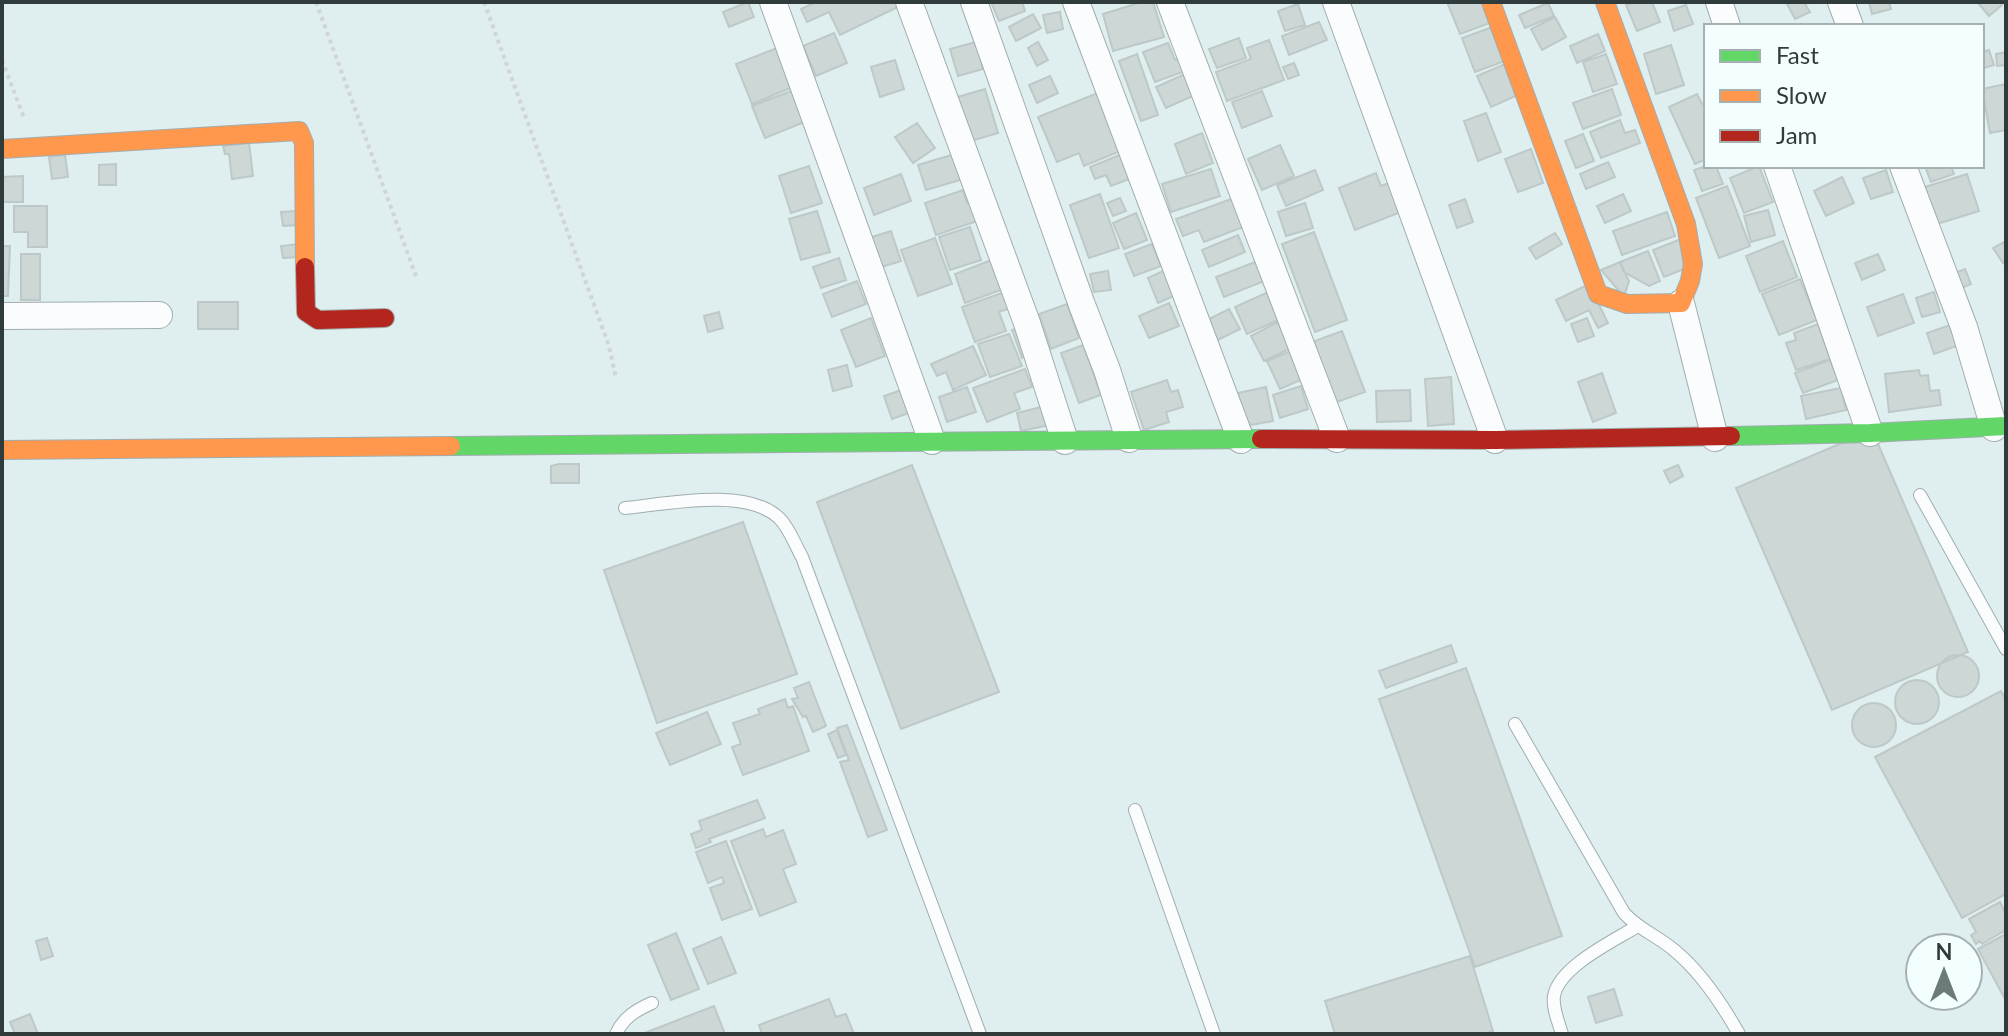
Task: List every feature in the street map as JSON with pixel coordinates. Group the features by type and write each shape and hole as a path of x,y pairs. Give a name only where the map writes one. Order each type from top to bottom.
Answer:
{"street":[{"path":"773,2 932,441"},
{"path":"909,2 1027,323 1065,441"},
{"path":"974,2 1129,439"},
{"path":"1076,2 1241,440"},
{"path":"1170,2 1337,439"},
{"path":"1336,2 1495,440"},
{"path":"1491,2 1598,294 1608,301 1624,303 1681,303"},
{"path":"1605,2 1686,224 1695,261 1693,278 1681,303 1715,438"},
{"path":"1719,2 1726,24"},
{"path":"1841,2 1849,24"},
{"path":"2,149 299,131 304,143 306,312 318,320 385,318"},
{"path":"1778,168 1870,433"},
{"path":"2,450 1129,439 1715,438 2000,427 1904,168"},
{"path":"2,316 159,315"}],"lane":[{"path":"1920,495 2006,649"},
{"path":"625,508 722,500 759,504 781,519 802,557 980,1034"},
{"path":"1515,724 1616,902 1636,927 1673,949 1702,978 1739,1034"},
{"path":"1135,810 1214,1034"},
{"path":"1562,1034 1553,997 1559,984 1591,954 1636,927"},
{"path":"616,1034 625,1019 652,1003"}],"path":[{"path":"316,2 416,276"},
{"path":"484,2 609,346 616,378"},
{"path":"2,60 35,147"}],"building":[{"path":"748,2 754,17 729,27 723,12"},
{"path":"816,2 908,2 840,35 829,12 807,22 801,9"},
{"path":"991,2 1022,2 1025,11 999,21"},
{"path":"1142,2 1153,2 1164,37 1113,51 1103,14"},
{"path":"1447,2 1482,2 1490,23 1460,34"},
{"path":"1652,2 1660,22 1637,31 1626,5"},
{"path":"1786,2 1809,2 1805,4 1810,12 1795,19"},
{"path":"1869,2 1889,2 1891,9 1872,14"},
{"path":"1980,2 2000,2 2002,5 1989,16"},
{"path":"1548,3 1554,16 1525,28 1519,15"},
{"path":"1298,4 1305,25 1285,31 1278,11"},
{"path":"1686,5 1693,24 1674,31 1668,11"},
{"path":"1060,12 1063,29 1047,33 1043,15"},
{"path":"1033,14 1041,28 1016,41 1009,27"},
{"path":"1555,17 1566,37 1542,50 1531,29"},
{"path":"1319,22 1327,40 1289,55 1282,36"},
{"path":"1492,27 1505,61 1475,72 1462,38"},
{"path":"834,33 847,63 816,76 803,46"},
{"path":"1598,34 1605,51 1577,63 1570,46"},
{"path":"1239,38 1246,58 1217,68 1209,49"},
{"path":"1269,40 1284,80 1227,101 1216,72 1251,59 1247,48"},
{"path":"976,42 983,69 958,76 950,49"},
{"path":"1038,42 1048,60 1037,66 1028,48"},
{"path":"1168,43 1175,60 1183,57 1188,70 1155,82 1143,52"},
{"path":"1671,45 1684,85 1656,94 1644,54"},
{"path":"777,48 793,87 752,104 736,64"},
{"path":"1989,50 1994,65 1984,68 1984,51"},
{"path":"2006,52 2006,65 1997,66 1996,54"},
{"path":"1137,54 1158,115 1141,121 1119,61"},
{"path":"1606,54 1617,84 1593,92 1583,62"},
{"path":"895,60 904,89 880,97 871,67"},
{"path":"1294,63 1299,75 1288,79 1283,67"},
{"path":"1505,64 1518,95 1491,107 1477,76"},
{"path":"1185,74 1195,95 1166,108 1156,87"},
{"path":"1050,76 1058,93 1037,103 1029,85"},
{"path":"2006,84 2006,130 1990,133 1984,89"},
{"path":"985,89 998,133 967,142 954,98"},
{"path":"1612,89 1621,115 1583,129 1573,103"},
{"path":"794,90 807,121 765,138 752,106"},
{"path":"1262,91 1272,116 1242,128 1232,102"},
{"path":"1100,92 1123,150 1084,166 1079,153 1057,162 1038,117"},
{"path":"1697,94 1704,103 1704,160 1695,164 1669,107"},
{"path":"1486,113 1501,152 1478,161 1464,121"},
{"path":"1620,120 1625,133 1635,130 1640,143 1601,158 1590,132"},
{"path":"917,123 935,148 913,163 895,137"},
{"path":"1202,133 1213,163 1186,174 1175,144"},
{"path":"1583,134 1594,161 1576,168 1565,141"},
{"path":"249,143 253,176 232,179 229,154 225,154 223,146"},
{"path":"1280,145 1294,176 1262,190 1248,159"},
{"path":"1531,149 1543,183 1518,192 1505,159"},
{"path":"955,154 963,179 926,190 918,165"},
{"path":"1122,154 1132,178 1111,186 1106,175 1095,179 1090,167"},
{"path":"65,155 68,177 52,179 49,157"},
{"path":"1608,162 1615,177 1586,189 1580,174"},
{"path":"116,164 116,185 99,185 99,165"},
{"path":"809,166 822,203 791,213 779,176"},
{"path":"1704,167 1717,168 1723,184 1702,191 1694,170"},
{"path":"1760,168 1773,202 1744,213 1730,178"},
{"path":"1926,168 1952,168 1954,174 1931,182"},
{"path":"1211,169 1220,196 1171,212 1162,184"},
{"path":"1315,170 1323,190 1286,206 1277,185"},
{"path":"1886,170 1893,192 1871,199 1863,178"},
{"path":"1376,173 1381,186 1389,183 1401,212 1355,230 1339,188"},
{"path":"901,174 911,201 874,215 864,188"},
{"path":"1967,174 1979,211 1937,224 1925,187"},
{"path":"23,176 23,202 2,202 2,177"},
{"path":"1842,177 1854,203 1826,216 1814,191"},
{"path":"1727,186 1750,246 1719,258 1696,198"},
{"path":"963,190 967,203 977,200 983,219 936,235 925,203"},
{"path":"1100,194 1119,248 1089,258 1070,205"},
{"path":"1623,194 1631,211 1605,223 1597,206"},
{"path":"1120,198 1126,211 1113,216 1107,203"},
{"path":"1234,198 1246,226 1204,242 1199,230 1183,236 1176,219"},
{"path":"1465,199 1473,222 1457,228 1449,205"},
{"path":"1305,203 1313,228 1286,236 1278,212"},
{"path":"14,206 47,206 47,247 28,247 28,232 14,232"},
{"path":"1768,210 1775,235 1751,242 1744,216"},
{"path":"297,211 298,225 283,226 281,212"},
{"path":"817,211 830,252 801,260 789,219"},
{"path":"1667,212 1675,236 1622,255 1613,231"},
{"path":"1136,213 1147,240 1124,249 1113,223"},
{"path":"970,227 981,260 950,270 939,237"},
{"path":"891,231 901,261 878,268 869,238"},
{"path":"1314,232 1347,320 1315,332 1282,244"},
{"path":"1555,233 1562,244 1536,259 1529,248"},
{"path":"1238,235 1245,252 1209,267 1202,250"},
{"path":"935,238 952,284 918,296 901,250"},
{"path":"1681,239 1692,266 1664,277 1653,250"},
{"path":"1783,241 1797,277 1760,292 1746,256"},
{"path":"2004,242 2006,261 2003,263 1993,248"},
{"path":"298,244 299,257 283,258 281,246"},
{"path":"1152,244 1161,266 1134,276 1125,254"},
{"path":"2,246 10,246 8,296 2,296"},
{"path":"1648,251 1660,281 1649,286 1624,272 1620,262"},
{"path":"21,254 40,254 40,300 21,300"},
{"path":"1878,254 1885,270 1862,280 1855,263"},
{"path":"839,258 846,280 821,288 813,267"},
{"path":"994,259 1009,287 965,303 955,274"},
{"path":"1260,260 1267,280 1224,297 1216,277"},
{"path":"1620,262 1629,281 1624,297 1601,270"},
{"path":"1965,269 1971,284 1959,289 1953,274"},
{"path":"1165,270 1176,295 1158,303 1148,278"},
{"path":"1108,271 1111,290 1094,292 1090,274"},
{"path":"1800,279 1817,320 1779,335 1762,294"},
{"path":"857,281 866,304 832,317 823,294"},
{"path":"1589,284 1608,323 1598,328 1589,310 1566,321 1556,300"},
{"path":"1010,290 1016,306 999,312 1006,331 975,342 962,307"},
{"path":"1273,290 1285,317 1247,334 1235,307"},
{"path":"1934,292 1940,312 1922,317 1916,298"},
{"path":"1903,294 1914,323 1878,336 1867,307"},
{"path":"198,302 238,302 238,329 198,329"},
{"path":"1169,303 1179,326 1149,338 1139,316"},
{"path":"1067,304 1079,338 1051,349 1039,314"},
{"path":"1229,309 1240,329 1214,342 1203,322"},
{"path":"719,312 723,328 708,332 704,316"},
{"path":"871,318 885,356 856,367 841,330"},
{"path":"1587,318 1594,336 1578,342 1571,324"},
{"path":"1278,322 1291,348 1264,361 1251,336"},
{"path":"1818,324 1830,359 1796,370 1786,343 1796,340 1794,333"},
{"path":"1950,325 1957,346 1934,354 1927,333"},
{"path":"1024,326 1034,353 1022,358 1012,330"},
{"path":"1342,331 1365,392 1334,403 1312,342"},
{"path":"1009,334 1022,366 990,377 978,344"},
{"path":"1083,345 1101,395 1079,403 1061,353"},
{"path":"973,346 986,375 953,390 946,372 937,376 931,364"},
{"path":"1291,351 1303,379 1280,389 1267,361"},
{"path":"1830,360 1838,380 1803,393 1795,373"},
{"path":"847,365 852,386 833,391 828,370"},
{"path":"1025,369 1032,387 1014,393 1020,409 987,422 973,388"},
{"path":"1919,370 1920,376 1928,375 1930,391 1939,390 1941,405 1889,412 1885,374"},
{"path":"1602,373 1616,413 1593,422 1578,382"},
{"path":"1451,377 1454,424 1428,426 1425,379"},
{"path":"1167,380 1171,392 1178,390 1183,407 1166,412 1169,422 1144,430 1131,392"},
{"path":"1301,386 1308,409 1280,418 1273,395"},
{"path":"967,387 976,412 947,422 939,397"},
{"path":"1266,387 1273,421 1244,426 1238,393"},
{"path":"1841,388 1846,410 1806,419 1801,396"},
{"path":"901,390 909,413 892,419 884,396"},
{"path":"1410,390 1411,421 1377,422 1376,391"},
{"path":"1045,406 1050,425 1021,431 1017,413"},
{"path":"1872,430 1968,652 1832,710 1736,488"},
{"path":"579,464 579,483 551,483 551,466"},
{"path":"912,465 999,692 901,729 817,502"},
{"path":"1678,465 1683,476 1670,483 1664,471"},
{"path":"743,522 797,674 657,723 604,570"},
{"path":"1451,645 1457,662 1386,688 1379,671"},
{"path":"1958,655 1973,661 1979,676 1973,691 1958,697 1943,691 1937,676 1943,661"},
{"path":"1466,668 1562,936 1475,967 1379,699"},
{"path":"1917,680 1932,687 1939,702 1932,717 1917,724 1902,717 1895,702 1902,687"},
{"path":"809,682 826,726 813,732 806,716 803,717 792,699 798,698 794,688"},
{"path":"2001,691 2006,700 2006,894 1962,918 1875,757"},
{"path":"785,699 788,708 793,706 809,751 743,775 732,747 741,744 733,723 760,714 758,709"},
{"path":"1874,703 1890,709 1896,725 1890,741 1874,747 1858,741 1852,725 1858,709"},
{"path":"707,712 721,744 670,765 656,733"},
{"path":"847,725 887,830 868,837 840,762 849,760 837,728"},
{"path":"837,730 846,755 838,758 828,734"},
{"path":"757,800 765,818 709,839 711,842 696,848 691,834 702,830 699,821"},
{"path":"763,829 766,837 783,830 796,864 783,869 796,902 760,916 731,841"},
{"path":"726,841 752,909 722,920 710,888 724,883 722,877 708,883 696,852"},
{"path":"2000,902 2006,914 2006,930 1984,943 1984,932 1976,932 1969,919"},
{"path":"676,933 699,989 671,1000 648,945"},
{"path":"2006,934 2006,1001 1984,960 1984,946"},
{"path":"721,937 736,973 708,984 693,949"},
{"path":"47,938 53,956 41,960 36,941"},
{"path":"1470,956 1493,1031 1482,1034 1335,1034 1325,1001"},
{"path":"1614,989 1622,1015 1596,1023 1588,997"},
{"path":"829,999 836,1017 846,1014 854,1034 762,1034 759,1025"},
{"path":"714,1006 725,1034 642,1034"},
{"path":"30,1014 38,1034 15,1034 10,1022"}],"traffic: fast":[{"path":"1731,436 2006,426"},
{"path":"451,446 1261,439"}],"traffic: slow":[{"path":"1491,2 1598,294 1627,304 1681,303 1693,264 1686,224 1605,2"},
{"path":"2,149 299,131 304,143 305,267"},
{"path":"2,450 451,446"}],"traffic: jam":[{"path":"305,267 306,312 318,320 385,318"},
{"path":"1261,439 1495,440 1731,436"}]}
